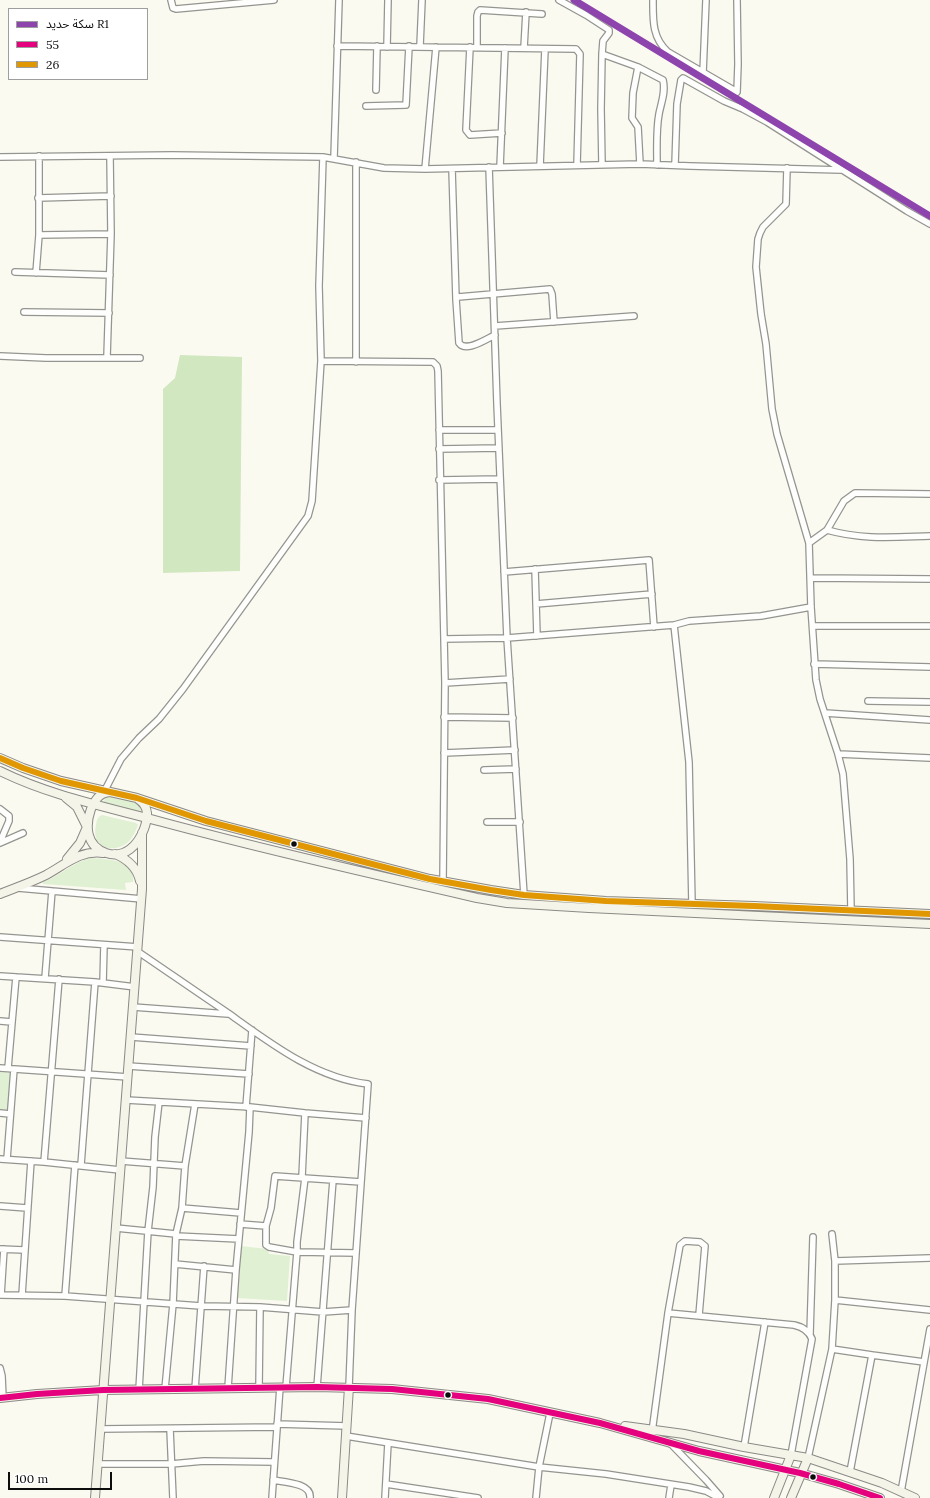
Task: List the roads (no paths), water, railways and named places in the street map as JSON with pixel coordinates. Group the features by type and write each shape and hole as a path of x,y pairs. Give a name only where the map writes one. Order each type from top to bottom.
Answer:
{"main road":[{"path":"0,758 23,768 61,781 137,798 206,821 443,881 490,890 524,895 606,901 930,914"},
{"path":"0,771 21,781 60,794 207,834 420,885 507,903 654,912 930,924"},
{"path":"109,791 102,794 93,804 88,818 88,835 94,844 125,860 134,868 139,875 142,889"},
{"path":"60,794 77,806 87,826 80,843 64,863"},
{"path":"0,894 47,875 64,863 90,852 111,854 124,852 133,847 137,843 148,818 146,806 137,798"},
{"path":"95,1498 142,899 142,833"},
{"path":"2,1398 103,1390 317,1386 414,1391 488,1399 652,1434 684,1434 744,1447 808,1458 850,1472 915,1498"},
{"path":"342,1498 349,1387"},
{"path":"652,1434 670,1443 800,1473 880,1498"},
{"path":"774,1498 791,1455"},
{"path":"791,1498 800,1473 808,1458"}],"street":[{"path":"171,0 173,8 176,9 274,0"},
{"path":"334,158 339,0"},
{"path":"386,46 388,0"},
{"path":"420,46 422,0"},
{"path":"559,0 609,30 609,33 603,41 602,54 602,165"},
{"path":"653,0 653,25 655,33 663,48 735,92 738,90 737,0"},
{"path":"703,73 706,0"},
{"path":"477,47 478,12 483,10 542,14"},
{"path":"524,48 526,12"},
{"path":"337,46 576,49 580,52 577,165"},
{"path":"376,90 377,46"},
{"path":"366,106 406,105 409,46"},
{"path":"425,169 436,47"},
{"path":"470,47 466,130 470,135 502,133"},
{"path":"500,167 505,48"},
{"path":"540,166 545,49"},
{"path":"602,54 638,67 663,80 663,100 659,115 657,165"},
{"path":"638,67 633,93 632,118 638,127 640,164"},
{"path":"675,165 677,104 681,80 683,78 767,122 841,170 930,224"},
{"path":"0,157 172,155 323,157 384,168 425,169 640,164 841,170"},
{"path":"36,272 39,235 39,156"},
{"path":"107,357 111,234 110,156"},
{"path":"109,791 121,759 159,718 183,689 308,516 313,494 321,361 319,286 323,157"},
{"path":"356,162 356,362"},
{"path":"489,167 507,638 524,895"},
{"path":"787,168 786,204 763,227 760,233 758,239 756,267 766,344 772,409 777,434 809,543 814,664 820,700 843,774 850,858 850,910"},
{"path":"452,169 456,299 459,343 461,346 466,348 495,335"},
{"path":"38,198 111,196"},
{"path":"39,235 111,234"},
{"path":"15,272 110,274"},
{"path":"456,299 458,297 494,293 550,289 552,294 554,322"},
{"path":"24,312 109,313"},
{"path":"495,326 634,316"},
{"path":"0,356 46,358 140,358"},
{"path":"321,361 433,362 437,366 445,683 443,881"},
{"path":"439,430 498,430"},
{"path":"439,449 499,448"},
{"path":"439,480 500,479"},
{"path":"809,543 827,530 844,501 855,493 930,494"},
{"path":"827,530 842,534 872,538 930,536"},
{"path":"504,572 649,560 654,627"},
{"path":"535,569 538,636"},
{"path":"810,578 930,579"},
{"path":"536,604 652,594"},
{"path":"444,639 507,638 654,627 674,625 689,621 761,616 811,607"},
{"path":"674,625 689,762 692,904"},
{"path":"812,626 930,626"},
{"path":"814,664 930,667"},
{"path":"445,683 510,679"},
{"path":"868,700 930,702"},
{"path":"824,714 930,720"},
{"path":"444,718 513,718"},
{"path":"444,753 515,750"},
{"path":"838,754 930,758"},
{"path":"484,770 516,769"},
{"path":"0,809 9,816 9,822 0,842"},
{"path":"487,822 520,822"},
{"path":"0,842 23,833"},
{"path":"17,888 142,899"},
{"path":"45,978 52,891"},
{"path":"0,937 104,944 138,949 252,1030 310,1067 337,1077 368,1084 352,1310 349,1387"},
{"path":"103,983 104,944"},
{"path":"0,976 59,979 134,987"},
{"path":"7,1159 10,1114 12,1022 16,977"},
{"path":"44,1162 59,979"},
{"path":"65,1296 88,1074 95,982"},
{"path":"133,1007 230,1014"},
{"path":"0,1021 12,1022"},
{"path":"228,1388 236,1270 242,1213 252,1030"},
{"path":"131,1037 251,1046"},
{"path":"128,1066 249,1074"},
{"path":"0,1068 128,1077"},
{"path":"126,1100 248,1107 305,1114 366,1118"},
{"path":"139,1390 148,1231 153,1188 159,1102"},
{"path":"165,1390 173,1304 176,1235 182,1208 185,1166 195,1104"},
{"path":"0,1113 10,1114"},
{"path":"272,1498 277,1426 292,1309 297,1252 296,1242 303,1178 305,1114"},
{"path":"0,1158 120,1170"},
{"path":"22,1295 31,1161"},
{"path":"121,1161 185,1166"},
{"path":"356,1253 297,1252 272,1249 266,1244 266,1226 271,1208 275,1176 361,1182"},
{"path":"317,1386 324,1286 328,1253 328,1228 333,1180"},
{"path":"0,1206 27,1208"},
{"path":"182,1208 242,1213"},
{"path":"240,1224 266,1226"},
{"path":"116,1228 176,1235 239,1238"},
{"path":"808,1458 832,1348 835,1300 835,1261 832,1234"},
{"path":"791,1455 812,1339 810,1334 812,1237"},
{"path":"652,1434 668,1312 680,1244 685,1241 700,1242 705,1246 699,1315"},
{"path":"24,1250 2,1249 0,1295 65,1296 200,1306 260,1307 323,1312 352,1310"},
{"path":"835,1261 930,1258"},
{"path":"175,1264 236,1270"},
{"path":"195,1389 204,1266"},
{"path":"835,1300 930,1310"},
{"path":"260,1307 260,1388"},
{"path":"668,1312 794,1325 810,1334"},
{"path":"744,1447 765,1322"},
{"path":"901,1492 930,1332"},
{"path":"832,1348 924,1362"},
{"path":"850,1472 872,1355"},
{"path":"0,1368 2,1376 2,1398"},
{"path":"536,1498 550,1413"},
{"path":"100,1429 347,1426"},
{"path":"170,1428 173,1498"},
{"path":"346,1436 540,1467 606,1474 671,1486 697,1489 710,1496 720,1498"},
{"path":"385,1498 388,1443"},
{"path":"670,1443 706,1480 720,1498"},
{"path":"97,1464 171,1464 204,1461 274,1462"},
{"path":"273,1480 303,1486 311,1493 310,1498"},
{"path":"386,1484 478,1498"},
{"path":"669,1498 671,1486"}],"rail line":[{"name":"R1","path":"574,0 930,216"}]}
